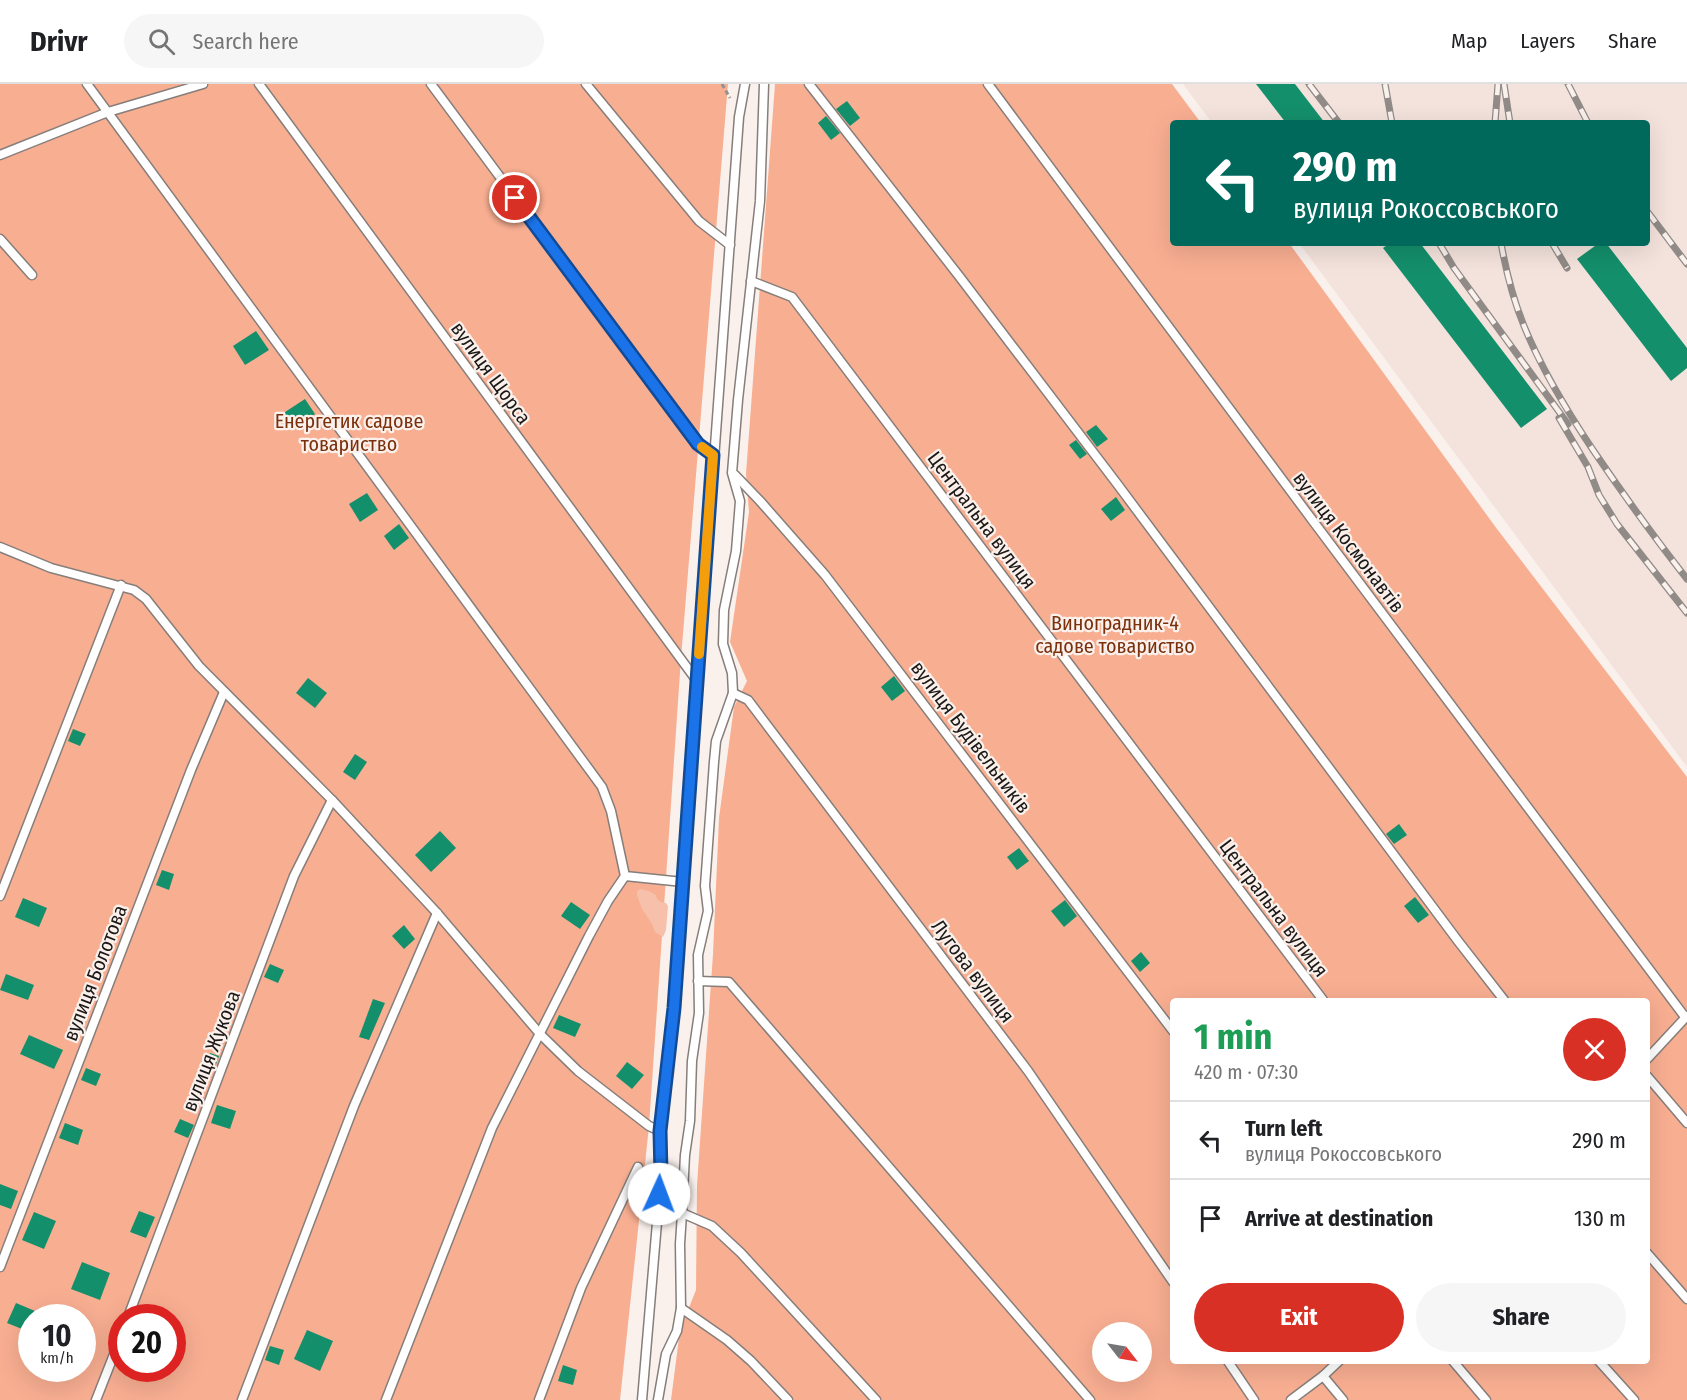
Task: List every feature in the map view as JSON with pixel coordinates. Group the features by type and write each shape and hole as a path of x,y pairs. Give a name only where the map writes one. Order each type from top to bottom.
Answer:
{"lane":[{"path":"87,84 602,787 611,811 625,876 608,901 492,1128 386,1400"},
{"path":"0,155 108,112 203,84"},
{"name":"вулиця Щорса","path":"259,84 697,681"},
{"path":"431,84 698,444 713,455"},
{"path":"586,84 699,221 730,245"},
{"path":"642,1400 661,1174 660,1131 674,1008 739,117 745,84"},
{"path":"658,1400 666,1354 677,1331 681,1308 680,1244 685,1155 690,1121 692,1061 699,1013 698,955 708,911 705,886 714,762 716,741 733,693 732,673 723,644 724,610 736,550 740,501 732,473 760,201 764,84"},
{"path":"809,84 1118,484 1502,998"},
{"name":"вулиця Космонавтів","path":"988,84 1686,1017"},
{"path":"0,239 32,275"},
{"name":"Центральна вулиця","path":"751,281 792,297 1321,998"},
{"name":"вулиця Будівельників","path":"732,473 825,574 1170,1027"},
{"path":"0,547 51,568 121,585 134,590 146,599 199,666 332,800 437,913 540,1034 578,1071 649,1126 660,1131"},
{"path":"0,896 121,585"},
{"name":"вулиця Болотова","path":"0,1267 186,781 224,692"},
{"name":"Лугова вулиця","path":"733,693 748,700 1028,1071 1170,1278"},
{"name":"вулиця Жукова","path":"133,1304 294,876 332,800"},
{"path":"625,876 683,882"},
{"path":"242,1400 354,1106 437,913"},
{"path":"698,981 729,982 1090,1400"},
{"path":"1650,1056 1686,1017"},
{"path":"1650,1080 1687,1123"},
{"path":"539,1400 581,1288 638,1167"},
{"path":"682,1213 712,1226 741,1253 876,1400"},
{"path":"1650,1256 1687,1299"},
{"path":"681,1308 727,1340 751,1361 788,1400"},
{"path":"1230,1364 1254,1400"},
{"path":"1291,1400 1336,1364"},
{"path":"1455,1364 1486,1400"},
{"path":"1602,1364 1634,1400"},
{"path":"96,1400 108,1370"},
{"path":"1323,1376 1343,1400"}],"shaded area":[{"path":"1183,84 1687,84 1687,767 1301,246 1650,246 1650,120 1210,120"},
{"path":"640,889 656,895 657,899 668,906 666,930 663,937 655,932 642,909 637,895"}],"green space":[{"name":"Енергетик садове товариство","path":"0,84 728,84 681,658 649,1126 620,1400 0,1400"},
{"name":"Виноградник-4 садове товариство","path":"775,84 1172,84 1199,120 1170,120 1170,246 1291,246 1497,529 1687,777 1687,1400 671,1400 680,1330 696,1290 697,1185 713,954 719,818 734,707 747,681 730,642 749,512 746,474"}],"building":[{"path":"1256,84 1295,84 1323,120 1284,120"},
{"path":"847,101 860,118 850,126 836,109"},
{"path":"826,116 840,133 831,140 818,123"},
{"path":"1386,246 1422,246 1547,409 1521,428 1383,248"},
{"path":"1595,246 1608,246 1687,348 1687,368 1671,381 1577,259"},
{"path":"256,331 269,350 245,365 233,346"},
{"path":"305,399 315,414 293,430 282,414"},
{"path":"1096,425 1108,439 1097,447 1086,432"},
{"path":"1076,440 1087,454 1080,459 1069,445"},
{"path":"367,493 378,510 360,522 349,504"},
{"path":"1116,497 1125,510 1111,521 1101,509"},
{"path":"399,524 409,538 394,550 384,536"},
{"path":"894,676 905,691 892,701 881,687"},
{"path":"308,678 327,693 315,708 296,693"},
{"path":"73,729 86,734 80,746 68,741"},
{"path":"355,754 367,762 355,780 343,772"},
{"path":"1399,824 1407,835 1394,844 1386,834"},
{"path":"440,831 456,848 431,872 415,855"},
{"path":"1019,848 1029,861 1017,870 1007,857"},
{"path":"162,870 174,874 169,890 156,885"},
{"path":"1415,897 1429,915 1418,923 1404,906"},
{"path":"23,898 47,908 39,927 15,917"},
{"path":"1065,900 1077,916 1064,927 1051,911"},
{"path":"571,902 590,915 580,929 561,916"},
{"path":"404,925 415,939 404,949 392,936"},
{"path":"1141,952 1150,963 1140,972 1131,961"},
{"path":"270,964 284,970 278,983 264,977"},
{"path":"6,974 34,985 28,1000 0,990"},
{"path":"373,999 385,1003 369,1040 359,1037"},
{"path":"559,1015 581,1024 575,1037 553,1028"},
{"path":"29,1035 63,1050 54,1069 20,1054"},
{"path":"210,1053 219,1056 214,1070 206,1066"},
{"path":"627,1062 644,1075 632,1089 616,1076"},
{"path":"86,1068 101,1074 96,1086 81,1080"},
{"path":"217,1105 236,1111 230,1129 211,1123"},
{"path":"180,1119 194,1125 188,1138 174,1132"},
{"path":"65,1123 83,1130 78,1145 59,1138"},
{"path":"0,1184 18,1191 11,1209 0,1205"},
{"path":"139,1211 155,1217 146,1238 130,1232"},
{"path":"34,1212 56,1221 44,1249 22,1240"},
{"path":"82,1262 110,1273 100,1300 71,1289"},
{"path":"16,1303 18,1304 18,1327 7,1323"},
{"path":"307,1330 333,1341 320,1371 294,1359"},
{"path":"270,1346 284,1350 279,1365 265,1360"},
{"path":"563,1365 577,1370 573,1385 558,1381"}],"railway":[{"path":"1309,84 1337,120"},
{"path":"1385,84 1391,120"},
{"path":"1495,120 1498,84"},
{"path":"1504,84 1510,120"},
{"path":"1568,84 1586,120"},
{"path":"1650,215 1687,264"},
{"path":"1441,246 1454,268 1568,424"},
{"path":"1502,246 1520,316 1556,390 1604,466 1687,579"},
{"path":"1554,246 1567,268"},
{"path":"1559,418 1588,467 1599,495 1617,524 1687,613"}],"slow traffic":[{"path":"699,654 713,455 702,447"}],"route":[{"path":"515,198 698,444 713,455 674,1008 660,1131 659,1194"}]}
